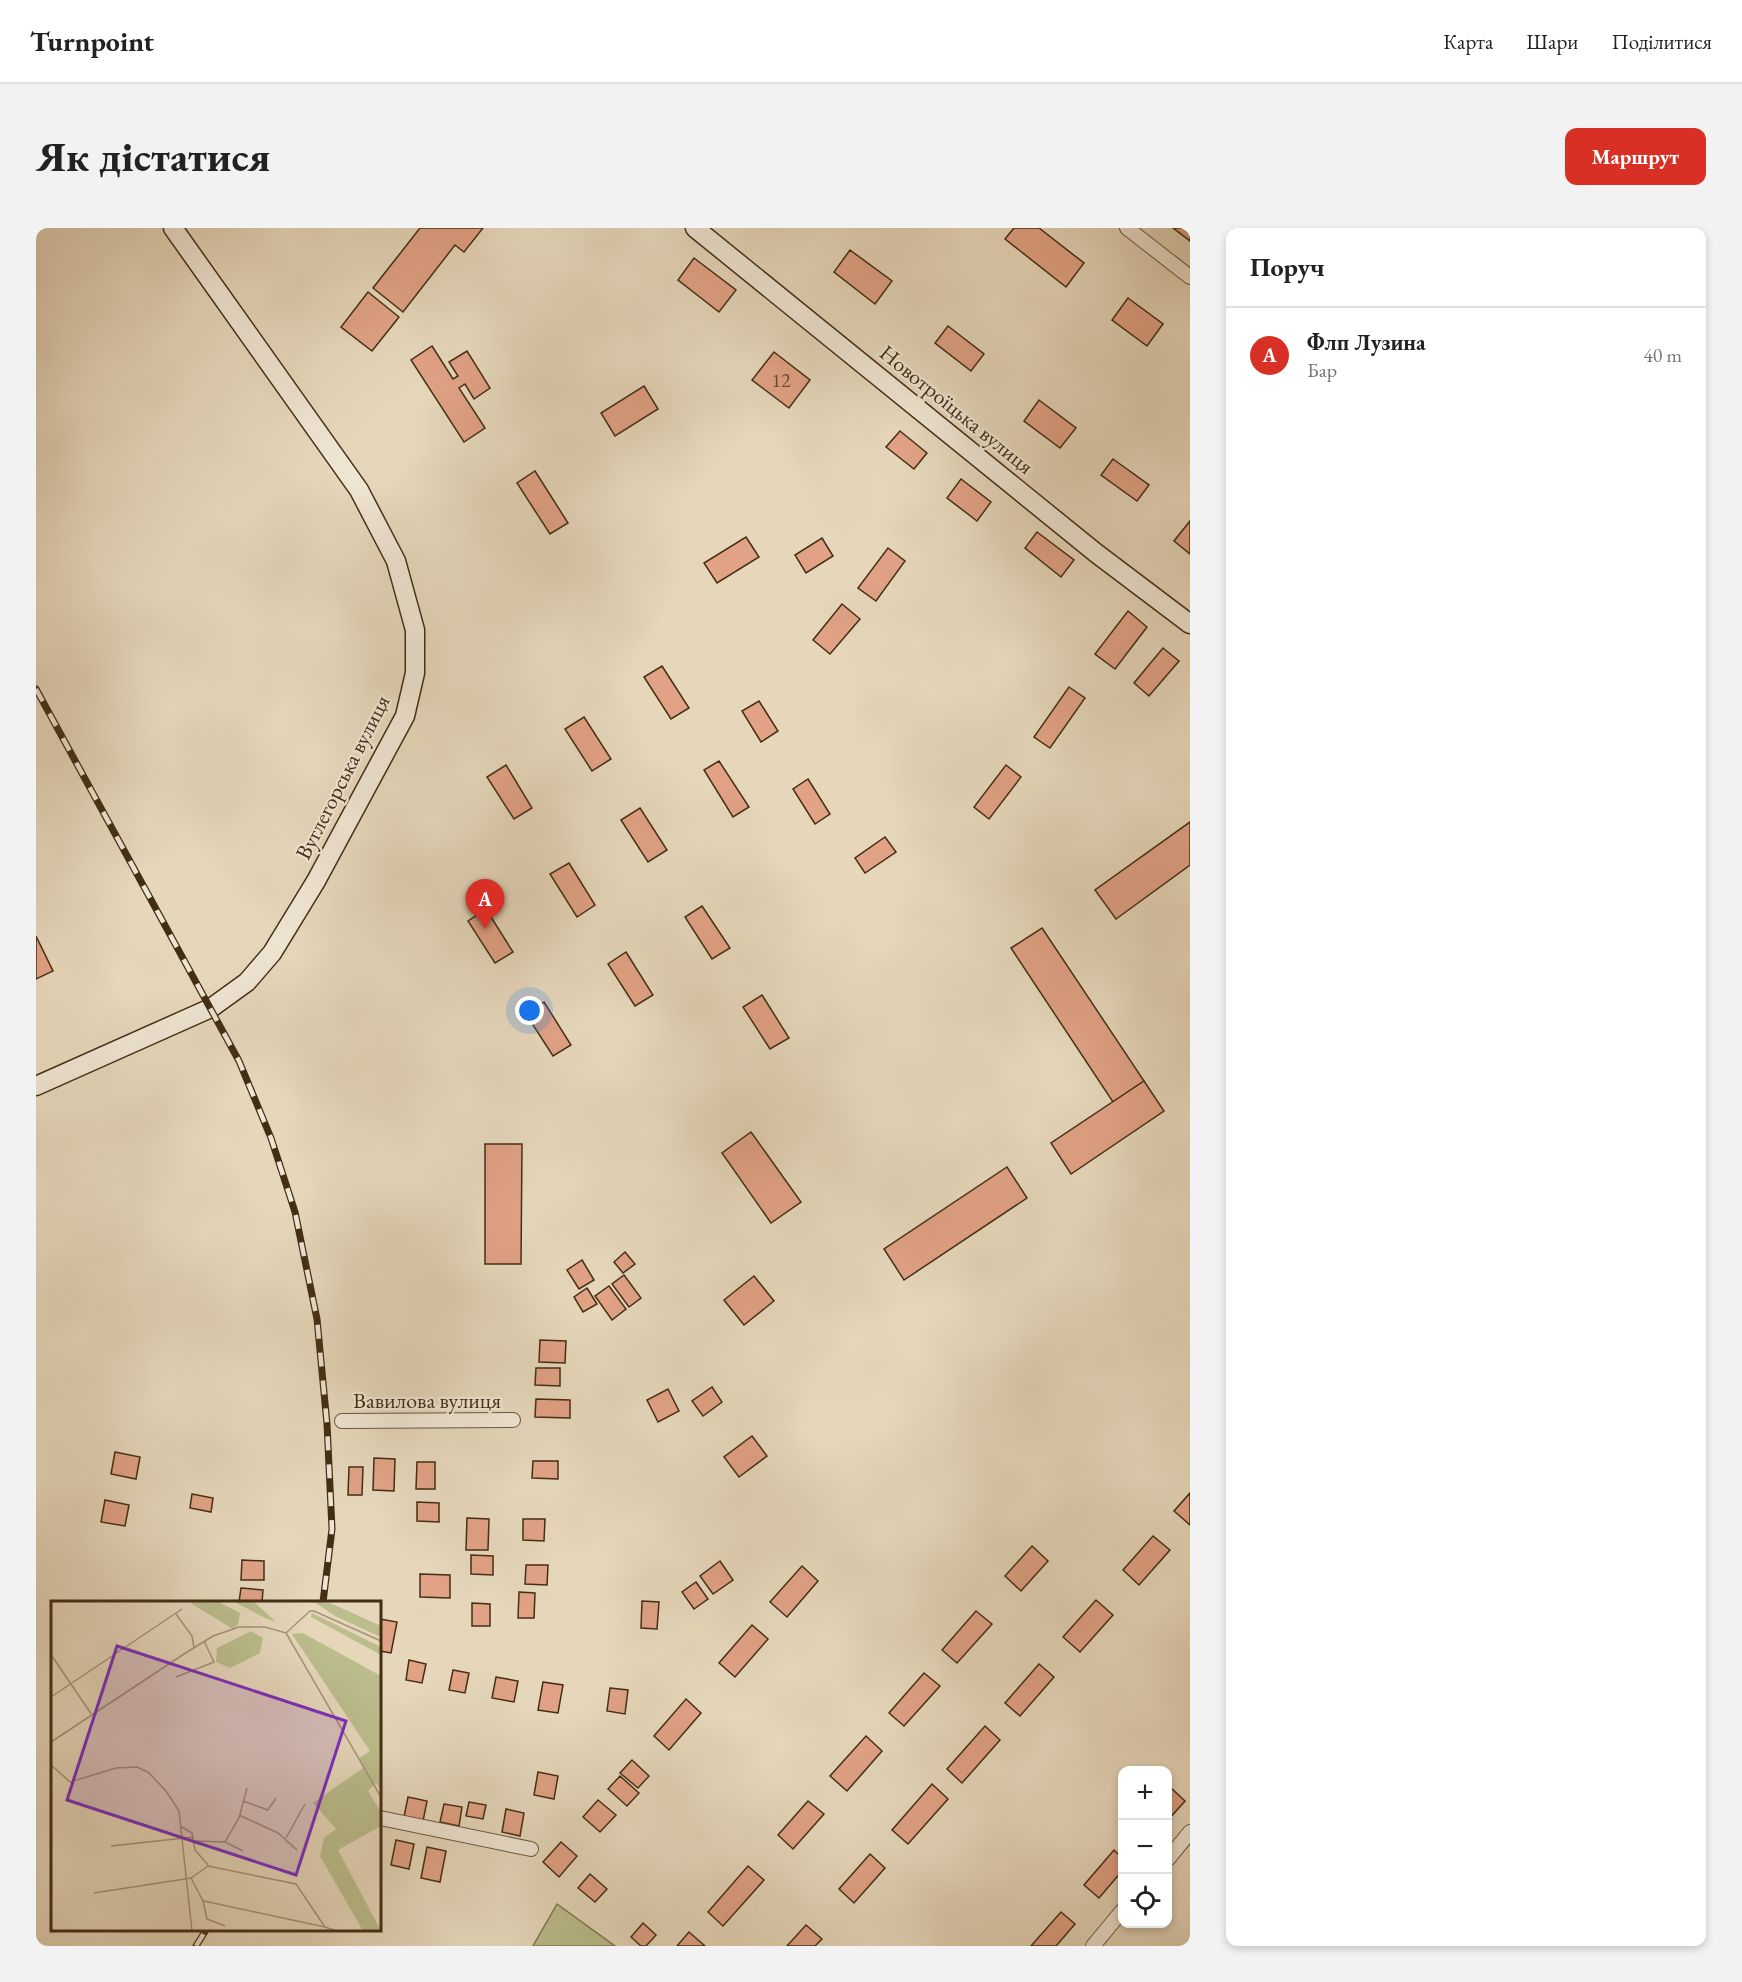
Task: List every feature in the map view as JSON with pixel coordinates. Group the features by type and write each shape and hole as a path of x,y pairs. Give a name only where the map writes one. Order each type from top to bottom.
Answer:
{"main road":[{"name":"Вуглегорська вулиця","path":"36,1086 211,1008 248,982 272,953 316,881 405,716 415,673 415,630 396,561 360,490 173,228"},
{"name":"Новотроїцька вулиця","path":"695,228 1096,553 1190,624"}],"street":[{"path":"1127,228 1190,277"},
{"name":"Вавилова вулиця","path":"342,1421 513,1420"},
{"path":"381,1818 531,1849"},
{"path":"1172,1853 1190,1832"},
{"path":"1093,1946 1118,1916"}],"green space":[{"path":"557,1904 615,1946 533,1946"}],"building":[{"path":"420,228 483,228 464,252 455,245 403,312 373,288"},
{"path":"1014,228 1039,228 1084,263 1066,287 1005,239"},
{"path":"1173,228 1190,228 1190,241"},
{"path":"850,250 892,281 875,304 834,272"},
{"path":"694,258 736,290 719,312 678,280"},
{"path":"368,292 399,317 372,351 341,327"},
{"path":"1128,298 1163,324 1147,346 1112,320"},
{"path":"948,326 984,354 971,371 935,343"},
{"path":"432,346 453,379 458,376 449,362 467,351 490,388 474,399 465,384 459,388 485,428 464,442 411,360"},
{"path":"774,352 810,380 789,408 752,380"},
{"path":"644,386 658,409 615,436 601,413"},
{"path":"1039,400 1076,428 1060,448 1024,421"},
{"path":"900,431 927,453 914,469 886,447"},
{"path":"1113,459 1149,485 1137,501 1101,475"},
{"path":"535,471 568,523 550,534 517,483"},
{"path":"961,479 991,502 977,521 947,498"},
{"path":"1190,521 1190,554 1174,541"},
{"path":"1037,532 1074,560 1061,577 1025,548"},
{"path":"746,537 759,557 717,583 704,563"},
{"path":"822,538 833,556 806,573 795,555"},
{"path":"888,548 905,561 876,601 858,588"},
{"path":"842,604 860,619 830,654 813,640"},
{"path":"1128,611 1147,627 1115,669 1095,654"},
{"path":"1163,648 1179,661 1149,696 1134,683"},
{"path":"662,666 689,708 671,719 644,677"},
{"path":"1069,687 1085,698 1050,748 1034,737"},
{"path":"759,701 778,731 761,742 742,711"},
{"path":"584,717 611,759 592,771 565,729"},
{"path":"719,761 749,807 733,817 704,770"},
{"path":"506,765 532,808 514,819 487,777"},
{"path":"1006,765 1021,777 989,819 974,807"},
{"path":"808,779 830,814 815,824 793,789"},
{"path":"640,808 667,850 648,862 621,820"},
{"path":"1190,822 1190,865 1116,919 1095,890"},
{"path":"885,837 896,852 865,873 855,858"},
{"path":"569,863 595,905 577,917 550,874"},
{"path":"702,906 730,948 712,959 685,917"},
{"path":"486,909 513,952 495,963 468,921"},
{"path":"1042,928 1144,1081 1113,1102 1011,948"},
{"path":"36,936 53,971 36,979"},
{"path":"626,952 653,995 635,1006 608,964"},
{"path":"762,995 789,1038 770,1049 743,1007"},
{"path":"544,1002 571,1045 553,1056 526,1014"},
{"path":"1144,1081 1164,1111 1071,1174 1051,1143"},
{"path":"751,1132 801,1202 771,1223 722,1153"},
{"path":"485,1144 522,1144 521,1264 485,1264"},
{"path":"1007,1167 1027,1198 904,1280 884,1249"},
{"path":"625,1252 635,1264 623,1273 614,1262"},
{"path":"582,1260 594,1280 579,1289 567,1270"},
{"path":"624,1275 641,1298 629,1307 612,1284"},
{"path":"754,1276 774,1301 744,1325 724,1300"},
{"path":"609,1286 626,1309 612,1320 595,1296"},
{"path":"587,1288 597,1304 583,1312 574,1297"},
{"path":"540,1340 566,1341 565,1363 539,1362"},
{"path":"536,1368 560,1368 560,1386 535,1385"},
{"path":"712,1387 722,1402 703,1416 692,1401"},
{"path":"668,1389 679,1411 658,1422 647,1400"},
{"path":"536,1399 570,1400 570,1418 535,1417"},
{"path":"752,1436 767,1456 739,1477 724,1457"},
{"path":"115,1452 140,1457 136,1479 111,1474"},
{"path":"374,1458 395,1459 394,1491 373,1490"},
{"path":"533,1461 558,1461 558,1479 532,1478"},
{"path":"417,1462 435,1462 435,1489 416,1489"},
{"path":"349,1467 363,1467 362,1495 348,1495"},
{"path":"1190,1493 1190,1525 1174,1511"},
{"path":"192,1494 213,1498 211,1512 190,1508"},
{"path":"105,1500 129,1505 125,1526 101,1522"},
{"path":"417,1502 439,1503 439,1522 417,1521"},
{"path":"467,1518 489,1519 488,1550 466,1550"},
{"path":"523,1519 545,1519 544,1541 523,1540"},
{"path":"1153,1536 1170,1550 1139,1585 1123,1570"},
{"path":"1032,1546 1048,1561 1021,1591 1005,1576"},
{"path":"471,1555 493,1556 493,1575 471,1574"},
{"path":"242,1560 264,1561 264,1580 241,1580"},
{"path":"720,1561 733,1580 713,1594 700,1576"},
{"path":"526,1565 548,1565 547,1585 525,1584"},
{"path":"802,1566 818,1581 787,1617 770,1602"},
{"path":"420,1574 450,1575 450,1598 420,1597"},
{"path":"696,1582 708,1599 694,1609 682,1592"},
{"path":"241,1588 263,1590 262,1601 239,1601"},
{"path":"519,1592 535,1593 534,1618 518,1618"},
{"path":"1096,1600 1113,1615 1080,1652 1063,1637"},
{"path":"642,1601 659,1602 657,1629 641,1628"},
{"path":"472,1603 490,1604 490,1626 472,1626"},
{"path":"976,1611 992,1624 957,1663 942,1650"},
{"path":"381,1619 397,1622 391,1653 381,1651"},
{"path":"752,1625 768,1639 735,1677 719,1663"},
{"path":"409,1660 426,1664 422,1683 406,1680"},
{"path":"1039,1664 1054,1677 1020,1716 1005,1703"},
{"path":"453,1670 469,1673 465,1693 449,1690"},
{"path":"924,1673 940,1686 904,1726 889,1713"},
{"path":"496,1677 518,1681 514,1702 492,1698"},
{"path":"543,1682 563,1685 558,1713 538,1710"},
{"path":"610,1688 628,1690 625,1714 607,1711"},
{"path":"686,1699 701,1713 669,1750 654,1736"},
{"path":"985,1726 1000,1740 962,1783 947,1769"},
{"path":"866,1736 882,1751 847,1791 830,1776"},
{"path":"632,1760 649,1776 638,1788 620,1773"},
{"path":"538,1772 558,1776 554,1799 534,1795"},
{"path":"620,1776 639,1793 627,1806 608,1789"},
{"path":"932,1784 948,1799 908,1844 892,1830"},
{"path":"1172,1789 1185,1801 1172,1816"},
{"path":"408,1797 427,1801 423,1821 404,1817"},
{"path":"598,1800 616,1815 600,1832 583,1817"},
{"path":"808,1801 824,1814 793,1849 778,1835"},
{"path":"469,1802 486,1805 483,1819 466,1816"},
{"path":"444,1804 462,1807 459,1826 440,1822"},
{"path":"506,1809 524,1813 520,1836 502,1832"},
{"path":"396,1840 414,1844 409,1869 391,1865"},
{"path":"561,1842 577,1856 559,1877 543,1862"},
{"path":"427,1847 446,1851 440,1882 421,1878"},
{"path":"1114,1850 1118,1854 1118,1876 1099,1898 1084,1885"},
{"path":"870,1854 885,1868 854,1903 839,1889"},
{"path":"748,1866 764,1880 723,1926 708,1912"},
{"path":"590,1874 607,1889 595,1902 578,1888"},
{"path":"1061,1912 1075,1924 1056,1946 1031,1946"},
{"path":"643,1923 656,1935 646,1946 641,1946 631,1937"},
{"path":"806,1925 822,1939 815,1946 787,1946"},
{"path":"689,1932 705,1946 677,1946"}],"railway":[{"path":"36,689 239,1061 271,1138 295,1212 317,1319 327,1424 332,1529 323,1601"},
{"path":"196,1946 205,1931"}],"place":[{"name":"Флп Лузина","path":"485,929"}]}
